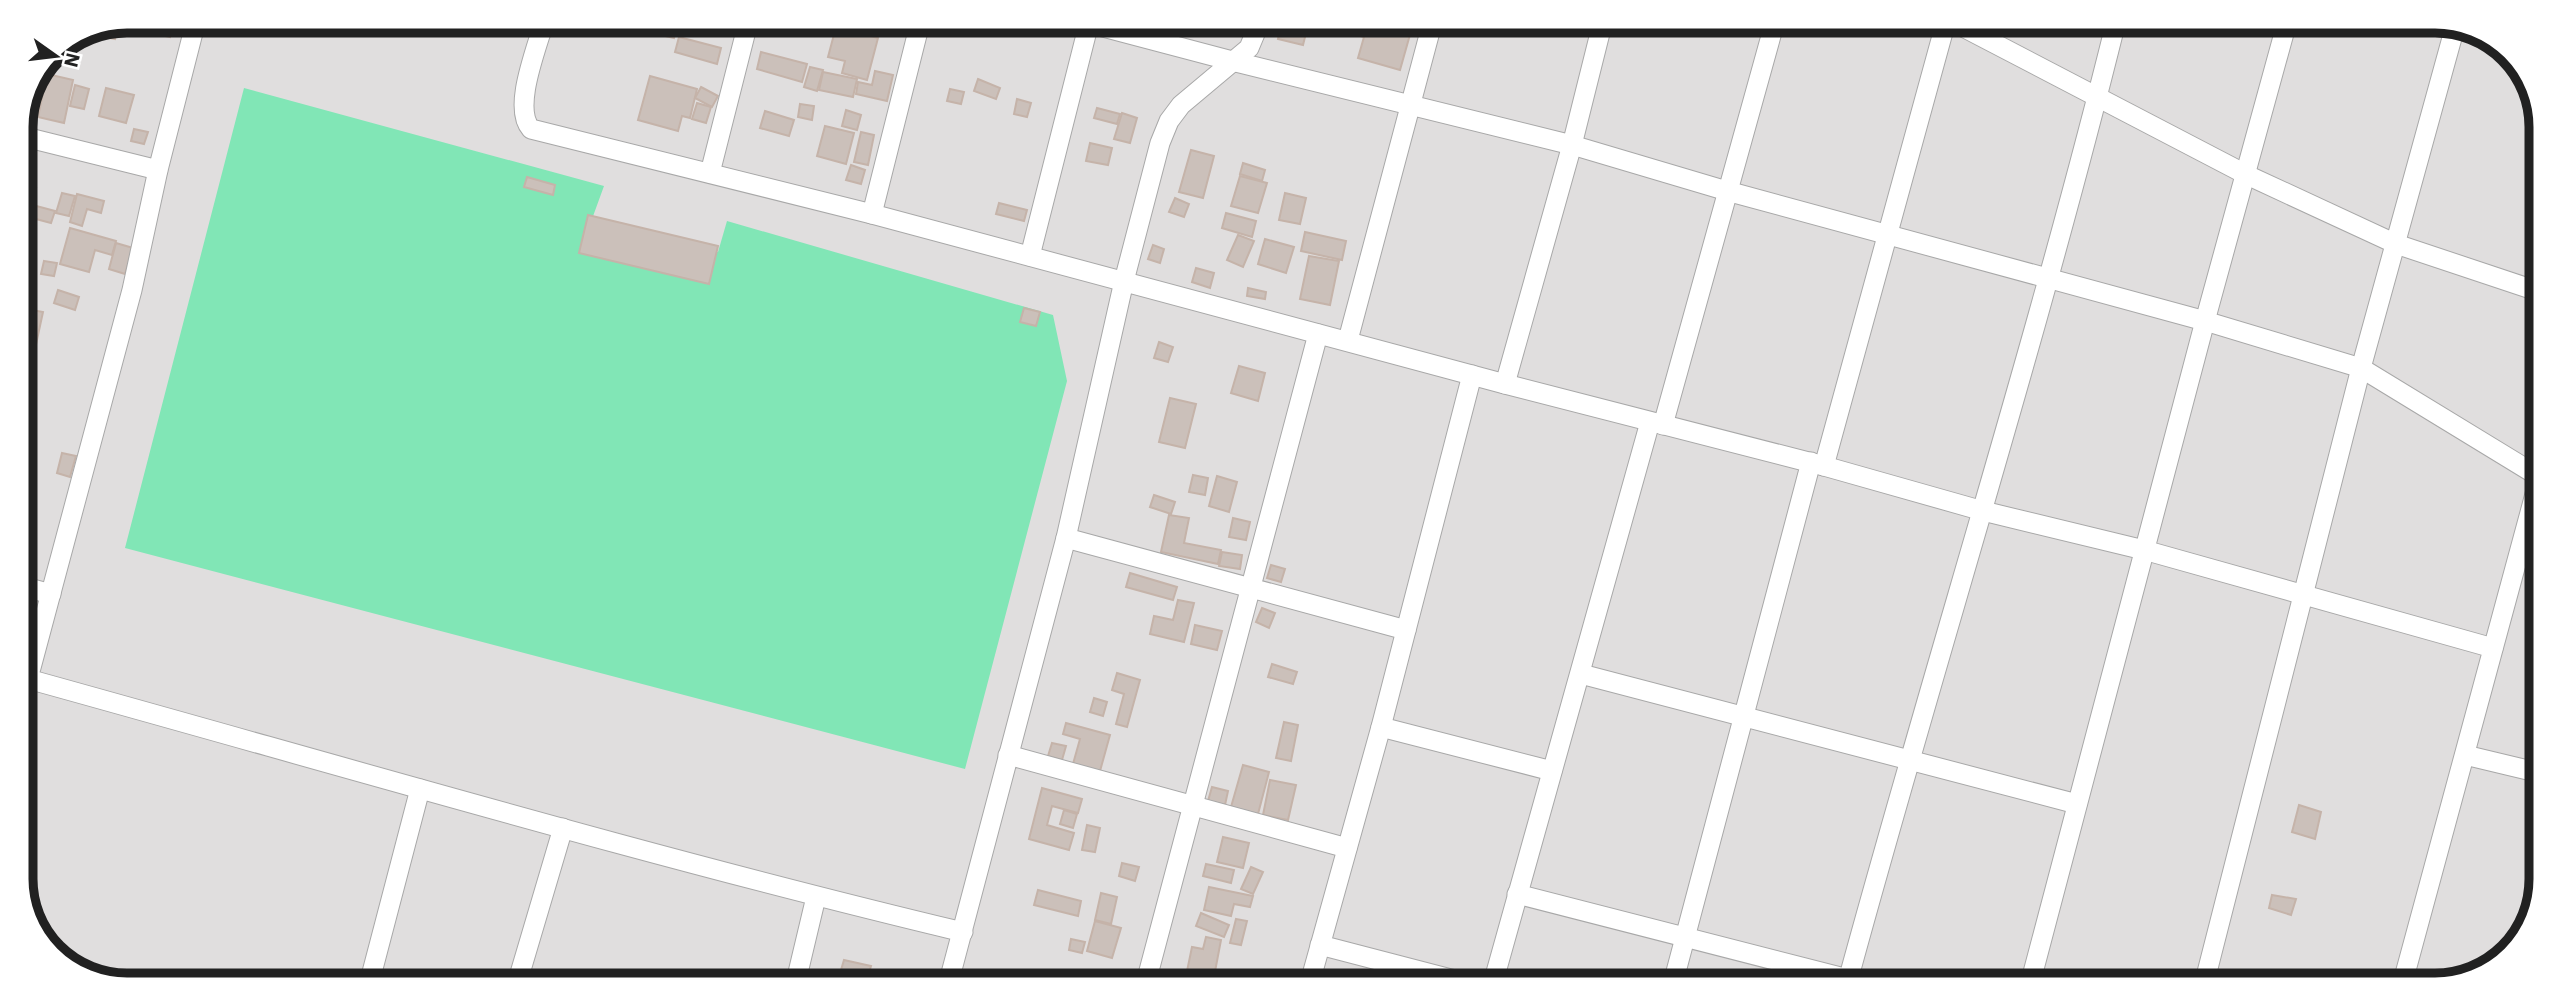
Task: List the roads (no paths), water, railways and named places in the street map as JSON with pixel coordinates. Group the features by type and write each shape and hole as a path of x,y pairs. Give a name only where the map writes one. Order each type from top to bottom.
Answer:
{"street":[{"path":"33,661 132,289 158,170 193,33"},
{"path":"541,33 524,99 525,122 531,129 872,214 1656,424 1817,464 1983,511 2144,550 2493,648"},
{"path":"709,173 745,33"},
{"path":"872,214 917,33"},
{"path":"1030,256 1087,33"},
{"path":"1124,33 1572,145 1727,191 2205,320 2361,368 2529,471"},
{"path":"951,973 1066,538 1124,281 1160,143 1168,121 1181,104 1249,48 1255,33"},
{"path":"1348,340 1430,33"},
{"path":"1505,384 1572,145 1600,33"},
{"path":"1496,973 1552,771 1727,191 1772,33"},
{"path":"1676,973 1743,716 1817,464 1889,235 1943,33"},
{"path":"1974,33 2247,175 2396,244 2529,288"},
{"path":"1850,973 1909,760 2050,278 2113,33"},
{"path":"2033,973 2205,320 2284,33"},
{"path":"2207,973 2361,368 2453,35"},
{"path":"33,139 158,170"},
{"path":"1148,973 1318,334"},
{"path":"1312,973 1381,727 1472,375"},
{"path":"2405,973 2529,516"},
{"path":"1066,538 1406,629"},
{"path":"33,589 51,594"},
{"path":"1581,674 2077,804"},
{"path":"33,680 816,897 963,932"},
{"path":"1381,727 1552,771"},
{"path":"1008,755 1347,848"},
{"path":"2465,755 2529,770"},
{"path":"372,973 420,789"},
{"path":"520,973 563,828"},
{"path":"1517,894 1818,973"},
{"path":"798,973 816,897"},
{"path":"1320,945 1428,973"}]}
